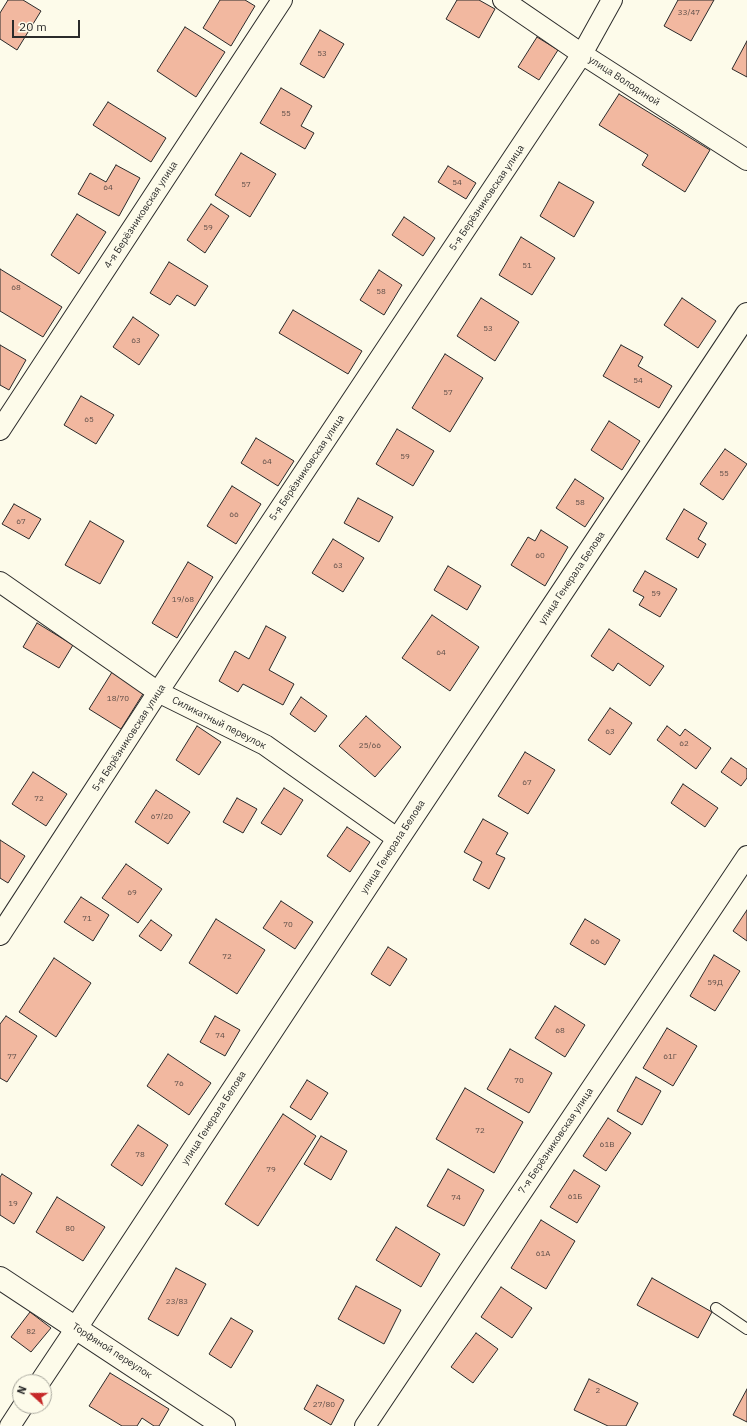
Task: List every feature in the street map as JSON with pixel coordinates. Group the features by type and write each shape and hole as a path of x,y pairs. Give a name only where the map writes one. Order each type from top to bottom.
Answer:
{"main road":[{"name":"улица Генерала Белова","path":"76,1328 398,839 747,314"},
{"name":"Торфяной переулок","path":"0,1278 224,1426"}],"street":[{"name":"4-я Берёзниковская улица","path":"0,430 282,0"},
{"name":"улица Володиной","path":"503,0 582,54 747,160"},
{"name":"5-я Берёзниковская улица","path":"0,935 158,692 582,54 612,0"},
{"name":"Силикатный переулок","path":"0,582 158,692 265,745 398,839"},
{"name":"7-я Берёзниковская улица","path":"365,1426 747,856"},
{"name":"улица Генерала Белова","path":"45,1374 76,1328"},
{"path":"10,1426 18,1414"}],"lane":[{"path":"716,1308 747,1329"}],"building":[{"path":"8,0 23,0 41,11 17,50 0,39 0,13"},
{"path":"220,0 245,0 255,6 231,46 203,28"},
{"path":"457,0 479,0 495,9 479,38 446,19"},
{"path":"678,0 714,0 691,41 664,26"},
{"path":"185,27 225,52 196,97 157,71"},
{"path":"320,30 344,44 324,78 300,64"},
{"path":"537,37 558,50 539,80 518,67"},
{"path":"747,41 747,77 732,69"},
{"path":"281,88 312,106 301,126 314,133 305,149 260,123"},
{"path":"619,94 710,150 685,192 642,165 648,155 599,125"},
{"path":"108,102 166,138 151,162 93,125"},
{"path":"241,153 276,174 250,217 215,195"},
{"path":"116,165 140,178 119,216 78,194 90,173 106,182"},
{"path":"448,166 476,183 466,199 438,182"},
{"path":"559,182 594,202 574,237 540,216"},
{"path":"211,204 229,216 205,253 187,240"},
{"path":"77,214 106,232 79,274 51,255"},
{"path":"404,217 435,238 423,256 392,235"},
{"path":"521,237 555,258 532,295 499,275"},
{"path":"169,262 208,286 195,306 177,295 170,305 150,293"},
{"path":"0,269 62,307 43,337 0,311"},
{"path":"379,270 402,285 384,315 360,300"},
{"path":"481,298 519,322 495,361 457,336"},
{"path":"682,298 716,321 698,348 664,325"},
{"path":"293,310 362,351 348,374 279,333"},
{"path":"133,317 159,335 139,365 113,347"},
{"path":"0,345 26,360 9,390 0,385"},
{"path":"621,345 643,357 638,366 672,386 659,408 603,376"},
{"path":"445,354 483,378 450,432 412,408"},
{"path":"81,396 114,415 96,444 64,425"},
{"path":"609,421 640,441 622,470 591,450"},
{"path":"397,429 434,451 413,486 376,464"},
{"path":"256,438 294,461 278,486 241,463"},
{"path":"725,449 747,464 723,500 700,484"},
{"path":"575,479 604,498 585,527 556,508"},
{"path":"232,486 261,504 236,544 207,526"},
{"path":"358,498 393,517 379,542 344,523"},
{"path":"14,504 41,519 29,539 2,524"},
{"path":"684,509 707,523 698,539 706,544 698,558 666,539"},
{"path":"90,521 124,541 100,584 65,565"},
{"path":"541,530 568,547 545,586 511,565 528,537 535,541"},
{"path":"333,539 364,558 343,592 312,573"},
{"path":"188,562 213,577 177,638 152,623"},
{"path":"448,566 481,586 467,610 434,590"},
{"path":"645,571 677,589 660,617 639,605 644,597 633,591"},
{"path":"432,615 479,647 450,691 402,658"},
{"path":"37,623 73,645 59,668 23,647"},
{"path":"266,626 286,637 269,670 294,684 283,705 243,684 238,692 219,681 235,651 249,659"},
{"path":"609,629 664,666 650,686 618,663 613,671 591,656"},
{"path":"114,669 146,689 121,729 89,709"},
{"path":"301,697 327,716 315,732 290,714"},
{"path":"610,708 632,723 610,755 588,740"},
{"path":"366,716 401,747 375,777 339,746"},
{"path":"197,726 221,742 199,775 176,760"},
{"path":"667,726 680,736 685,729 711,748 696,769 657,740"},
{"path":"525,752 555,770 528,814 498,796"},
{"path":"731,758 747,769 747,778 741,786 721,772"},
{"path":"33,772 67,794 46,826 12,804"},
{"path":"683,784 718,808 705,827 671,803"},
{"path":"284,788 303,800 281,835 261,823"},
{"path":"156,790 190,812 168,844 135,822"},
{"path":"237,798 257,809 243,833 223,822"},
{"path":"483,819 508,833 496,854 505,858 489,889 473,880 482,862 464,852"},
{"path":"347,827 370,842 350,872 327,856"},
{"path":"0,840 25,856 8,883 0,878"},
{"path":"126,864 162,889 138,923 102,898"},
{"path":"81,897 109,915 93,941 64,922"},
{"path":"281,901 313,922 295,949 263,928"},
{"path":"747,910 747,941 733,931"},
{"path":"216,919 265,950 237,994 189,963"},
{"path":"585,919 620,940 605,965 570,944"},
{"path":"151,920 172,935 161,951 139,936"},
{"path":"388,947 407,959 390,986 371,974"},
{"path":"714,955 740,971 715,1011 690,996"},
{"path":"54,958 91,983 56,1037 19,1012"},
{"path":"555,1006 585,1025 565,1057 535,1038"},
{"path":"6,1016 37,1036 7,1082 0,1078 0,1024"},
{"path":"215,1016 240,1030 225,1056 200,1042"},
{"path":"667,1028 697,1046 673,1086 643,1068"},
{"path":"510,1049 552,1073 529,1113 487,1089"},
{"path":"168,1054 211,1083 189,1115 147,1086"},
{"path":"636,1077 661,1091 642,1125 617,1111"},
{"path":"307,1080 328,1093 311,1120 290,1107"},
{"path":"465,1088 523,1122 494,1173 436,1139"},
{"path":"283,1114 316,1136 258,1226 225,1204"},
{"path":"608,1118 631,1133 606,1171 583,1156"},
{"path":"138,1125 168,1145 142,1186 111,1165"},
{"path":"321,1136 347,1151 331,1180 304,1164"},
{"path":"448,1169 484,1190 464,1226 427,1206"},
{"path":"574,1170 600,1186 577,1223 550,1207"},
{"path":"2,1174 32,1193 14,1224 0,1215 0,1177"},
{"path":"57,1197 105,1227 83,1261 36,1232"},
{"path":"541,1220 575,1241 546,1289 511,1268"},
{"path":"396,1227 440,1254 421,1287 376,1260"},
{"path":"176,1268 206,1284 178,1336 148,1319"},
{"path":"652,1278 712,1312 698,1338 637,1305"},
{"path":"356,1286 401,1310 384,1344 338,1319"},
{"path":"501,1287 532,1308 512,1338 481,1317"},
{"path":"30,1312 51,1328 31,1352 11,1337"},
{"path":"231,1318 253,1331 231,1368 209,1354"},
{"path":"476,1333 498,1349 473,1383 451,1367"},
{"path":"110,1373 169,1409 159,1426 154,1426 142,1418 137,1426 122,1426 89,1406"},
{"path":"589,1379 638,1403 626,1426 608,1426 574,1410"},
{"path":"317,1385 344,1400 331,1425 304,1409"},
{"path":"747,1389 747,1422 733,1415"}]}
